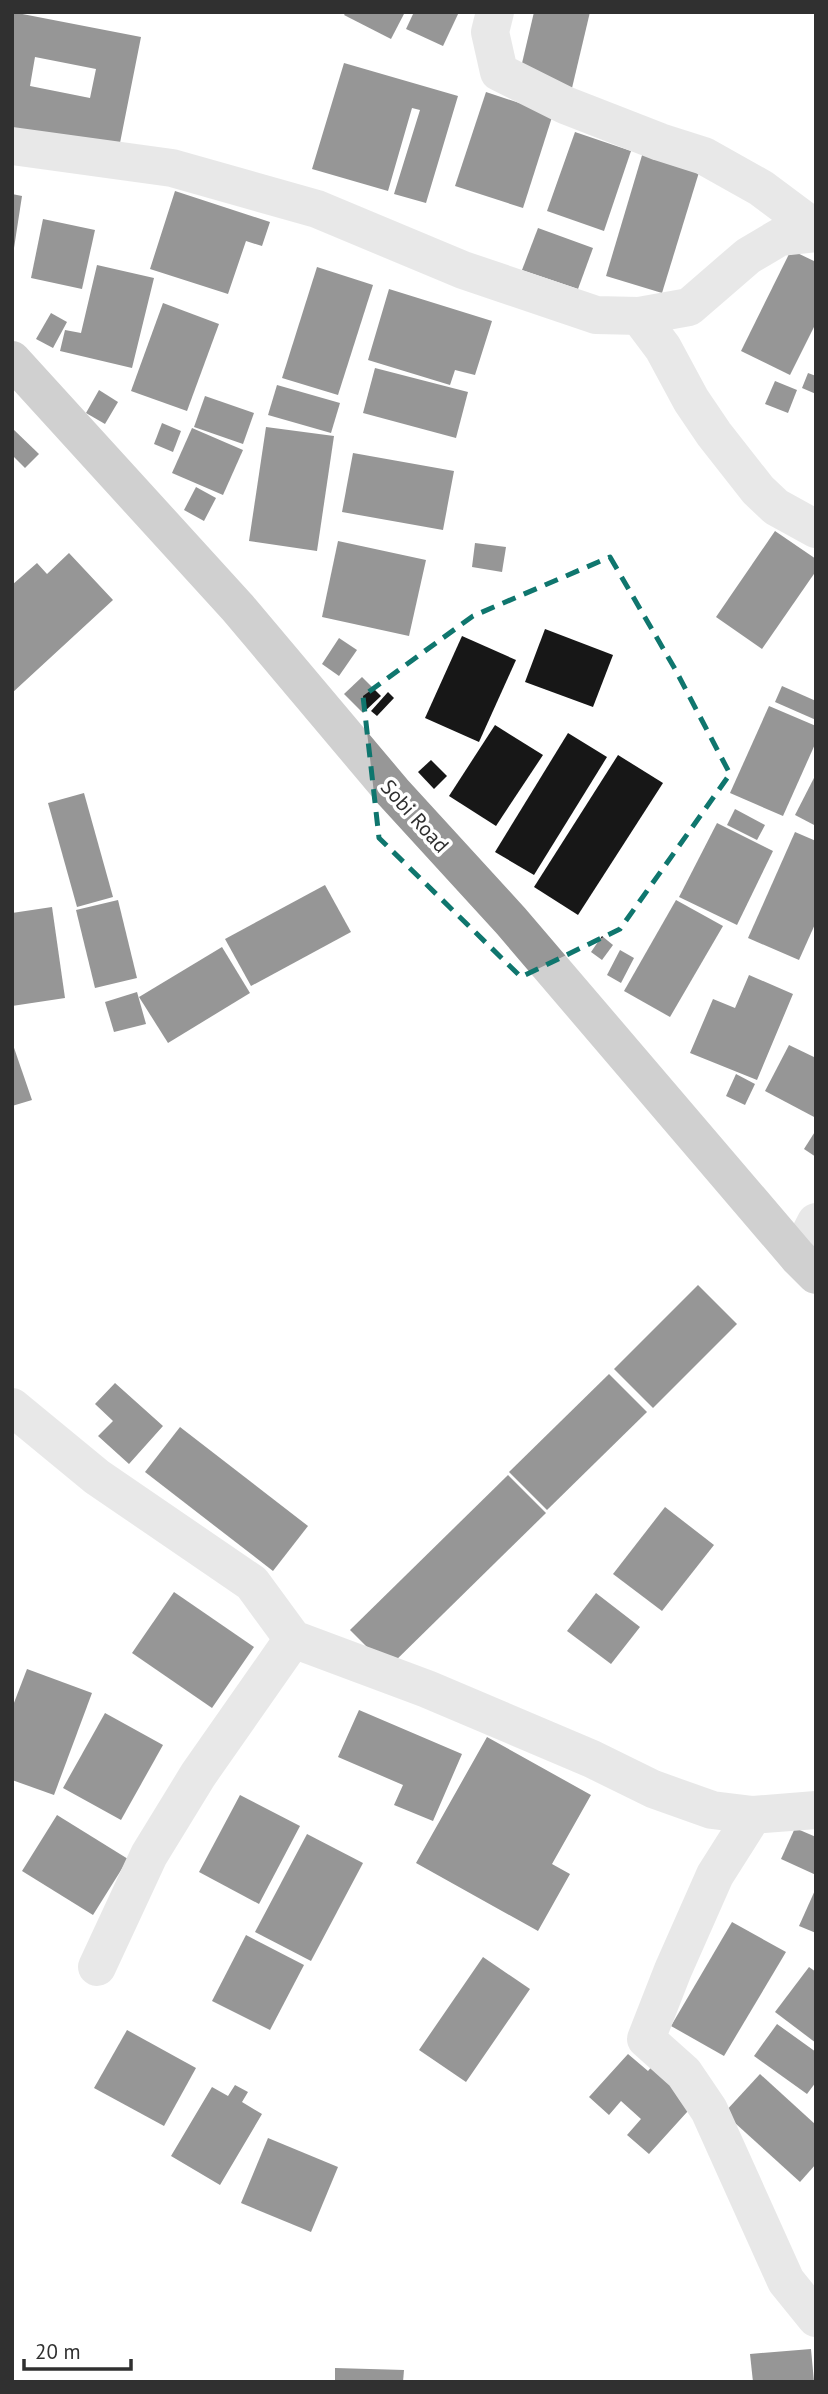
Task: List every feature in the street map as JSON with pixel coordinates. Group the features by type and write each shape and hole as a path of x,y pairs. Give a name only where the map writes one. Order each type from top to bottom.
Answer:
{"highway":[{"name":"Sobi Road","path":"12,360 238,608 393,792 511,921 807,1266"}],"street":[{"path":"495,12 490,32 499,72 565,105 704,156 761,188 816,231"},
{"path":"12,146 172,168 317,209 463,270 596,315 639,316 689,307 748,256 780,237 816,231"},
{"path":"639,316 663,348 691,400 714,434 758,490 776,507 816,529"},
{"path":"807,1266 816,1222"},
{"path":"12,1407 97,1477 252,1583 293,1639 427,1689 592,1759 653,1789 712,1810 753,1815 816,1810"},
{"path":"97,1967 149,1855 198,1775 293,1639"},
{"path":"753,1815 715,1875 646,2039 684,2073 709,2110 786,2281 816,2318"}],"highlighted area":[{"path":"610,557 675,669 730,774 620,929 521,977 379,838 363,696 473,616"}],"building":[{"path":"12,12 141,37 117,158 12,138","holes":["35,57 96,69 90,98 30,86"]},
{"path":"346,12 405,12 391,39 344,15"},
{"path":"414,12 459,12 443,46 406,29"},
{"path":"534,12 590,12 572,88 519,76"},
{"path":"344,63 458,96 426,203 394,194 420,110 412,108 388,191 312,169"},
{"path":"486,92 553,114 523,208 455,186"},
{"path":"575,132 631,151 604,231 547,211"},
{"path":"643,152 700,169 662,293 606,276"},
{"path":"175,191 270,222 262,246 246,241 228,294 150,269"},
{"path":"12,194 22,196 14,248 12,248"},
{"path":"43,219 95,230 82,289 31,278"},
{"path":"538,228 593,248 578,289 522,270"},
{"path":"791,250 816,262 816,323 790,375 741,351"},
{"path":"97,265 154,278 132,368 60,351 65,330 81,333"},
{"path":"317,267 373,285 338,395 282,378"},
{"path":"389,289 492,321 475,375 455,370 450,385 368,360"},
{"path":"163,303 219,324 187,411 131,391"},
{"path":"51,313 67,322 53,348 36,339"},
{"path":"375,368 468,392 456,438 363,413"},
{"path":"808,373 816,376 816,394 802,388"},
{"path":"775,381 797,390 788,413 765,404"},
{"path":"277,385 340,403 331,433 268,415"},
{"path":"99,390 118,402 105,424 86,413"},
{"path":"205,396 254,413 243,444 194,427"},
{"path":"162,423 181,431 173,452 154,444"},
{"path":"266,427 334,436 317,551 249,541"},
{"path":"12,428 39,454 25,468 12,455"},
{"path":"192,428 243,450 223,495 172,473"},
{"path":"353,453 454,471 443,530 342,512"},
{"path":"196,487 216,498 204,521 184,510"},
{"path":"775,531 816,559 816,571 762,649 716,617"},
{"path":"338,541 426,560 409,636 322,617"},
{"path":"475,543 506,547 502,572 472,567"},
{"path":"69,553 113,600 12,693 12,585 37,563 47,574"},
{"path":"545,629 613,655 593,707 525,682"},
{"path":"462,636 516,660 479,742 425,718"},
{"path":"339,638 357,650 339,676 322,664"},
{"path":"362,677 381,696 363,713 344,694"},
{"path":"782,686 816,701 816,720 775,702"},
{"path":"388,692 394,698 377,716 371,711"},
{"path":"769,706 816,726 816,742 783,816 730,793"},
{"path":"495,725 543,755 496,826 449,796"},
{"path":"568,733 607,757 534,875 495,852"},
{"path":"618,755 663,783 578,915 534,887"},
{"path":"431,760 447,776 434,789 418,772"},
{"path":"816,774 816,826 795,815"},
{"path":"84,793 113,897 77,907 48,803"},
{"path":"735,809 765,825 757,840 727,825"},
{"path":"717,823 773,851 737,925 679,897"},
{"path":"795,832 816,841 816,922 799,960 748,938"},
{"path":"325,885 351,932 251,986 225,939"},
{"path":"118,900 137,978 95,988 76,910"},
{"path":"676,900 723,926 670,1017 624,991"},
{"path":"52,907 65,998 12,1006 12,913"},
{"path":"602,936 613,945 602,960 591,952"},
{"path":"222,947 250,993 168,1043 139,997"},
{"path":"620,950 634,958 621,983 607,975"},
{"path":"749,975 793,994 757,1080 690,1053 713,999 735,1008"},
{"path":"137,992 146,1024 114,1032 105,1002"},
{"path":"12,1042 32,1100 12,1106"},
{"path":"789,1045 816,1058 816,1118 765,1091"},
{"path":"736,1074 755,1084 745,1105 726,1096"},
{"path":"816,1130 816,1157 804,1149"},
{"path":"698,1285 737,1324 653,1408 614,1369"},
{"path":"609,1374 647,1412 547,1510 509,1472"},
{"path":"115,1383 163,1426 129,1464 98,1436 113,1421 95,1404"},
{"path":"180,1427 308,1526 273,1571 145,1472"},
{"path":"508,1475 546,1513 388,1668 350,1630"},
{"path":"665,1507 714,1545 662,1611 613,1574"},
{"path":"174,1592 254,1647 212,1708 132,1653"},
{"path":"596,1593 640,1627 611,1664 567,1631"},
{"path":"27,1669 92,1693 54,1795 12,1780 12,1708"},
{"path":"359,1710 462,1754 433,1821 394,1805 403,1785 338,1757"},
{"path":"105,1713 163,1745 121,1820 63,1788"},
{"path":"487,1737 591,1795 552,1864 570,1874 538,1931 416,1863"},
{"path":"240,1795 300,1826 259,1904 199,1872"},
{"path":"57,1815 128,1859 93,1915 22,1871"},
{"path":"795,1828 816,1837 816,1875 781,1859"},
{"path":"307,1834 363,1863 311,1961 255,1932"},
{"path":"816,1888 816,1933 799,1926"},
{"path":"732,1922 786,1952 724,2056 671,2026"},
{"path":"246,1935 304,1965 270,2030 212,2001"},
{"path":"483,1957 530,1989 466,2082 419,2050"},
{"path":"809,1967 816,1972 816,2043 775,2012"},
{"path":"777,2024 816,2052 816,2082 807,2094 754,2056"},
{"path":"127,2030 196,2068 164,2126 94,2088"},
{"path":"628,2054 648,2071 654,2064 697,2101 649,2154 627,2135 641,2119 621,2101 609,2115 589,2097"},
{"path":"760,2074 816,2125 816,2164 800,2182 724,2113"},
{"path":"235,2085 248,2092 242,2102 262,2114 220,2185 171,2156 212,2087 228,2096"},
{"path":"268,2138 338,2167 311,2232 241,2203"},
{"path":"811,2349 814,2382 753,2382 750,2354"},
{"path":"335,2368 404,2370 403,2382 335,2382"}]}
